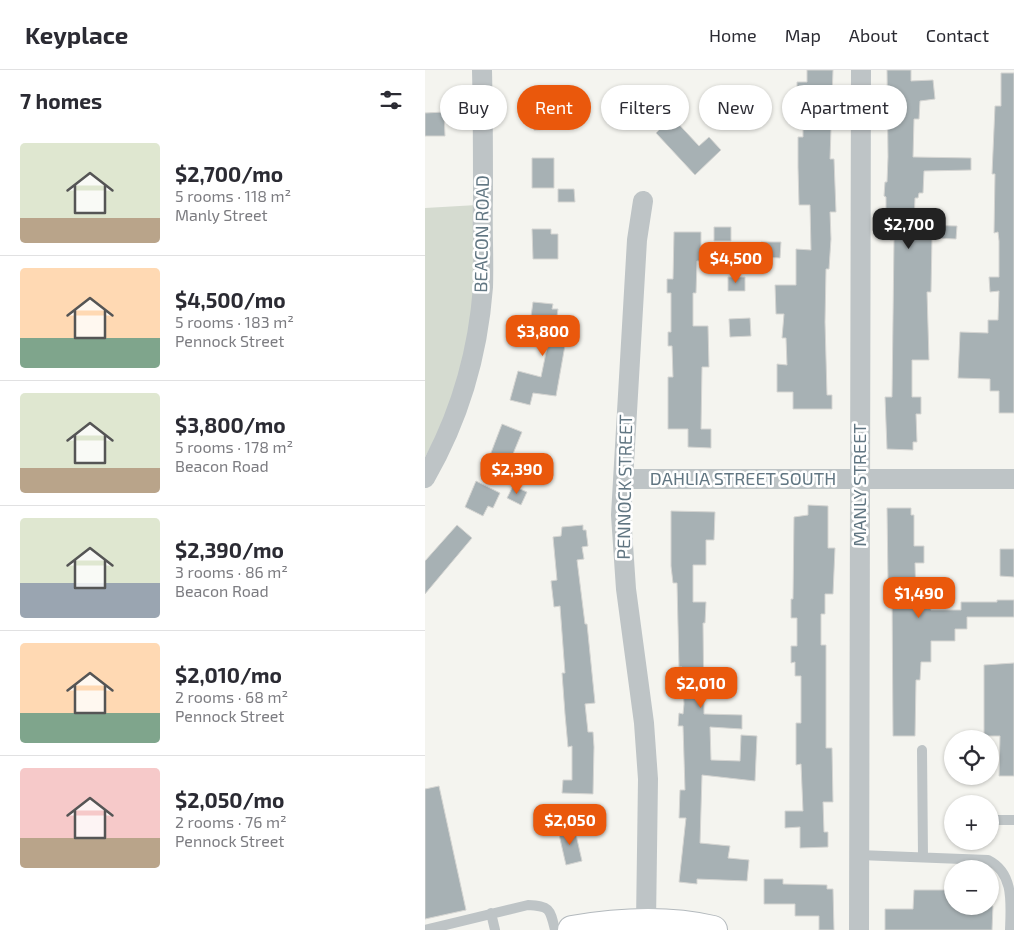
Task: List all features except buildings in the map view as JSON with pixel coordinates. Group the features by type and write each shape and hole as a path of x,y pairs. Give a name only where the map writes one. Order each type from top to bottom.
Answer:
{"street":[{"name":"BEACON ROAD","path":"425,478 438,455 457,409 470,369 478,327 483,286 482,70"},
{"name":"MANLY STREET","path":"859,930 861,70"},
{"name":"PENNOCK STREET","path":"643,201 637,240 623,479 622,552 645,723 648,778 645,922"},
{"name":"DAHLIA STREET SOUTH","path":"623,479 1014,480"},
{"path":"572,930 598,925 645,922 713,930"}],"lane":[{"path":"922,750 923,857"},
{"path":"999,820 1014,820"},
{"path":"859,855 988,860 1006,873 1011,893 1012,924"},
{"path":"425,930 528,904 543,905 550,910 555,930"},
{"path":"491,913 495,930"}],"shaded area":[{"path":"477,205 476,281 471,325 453,396 435,439 425,457 425,208"}]}
